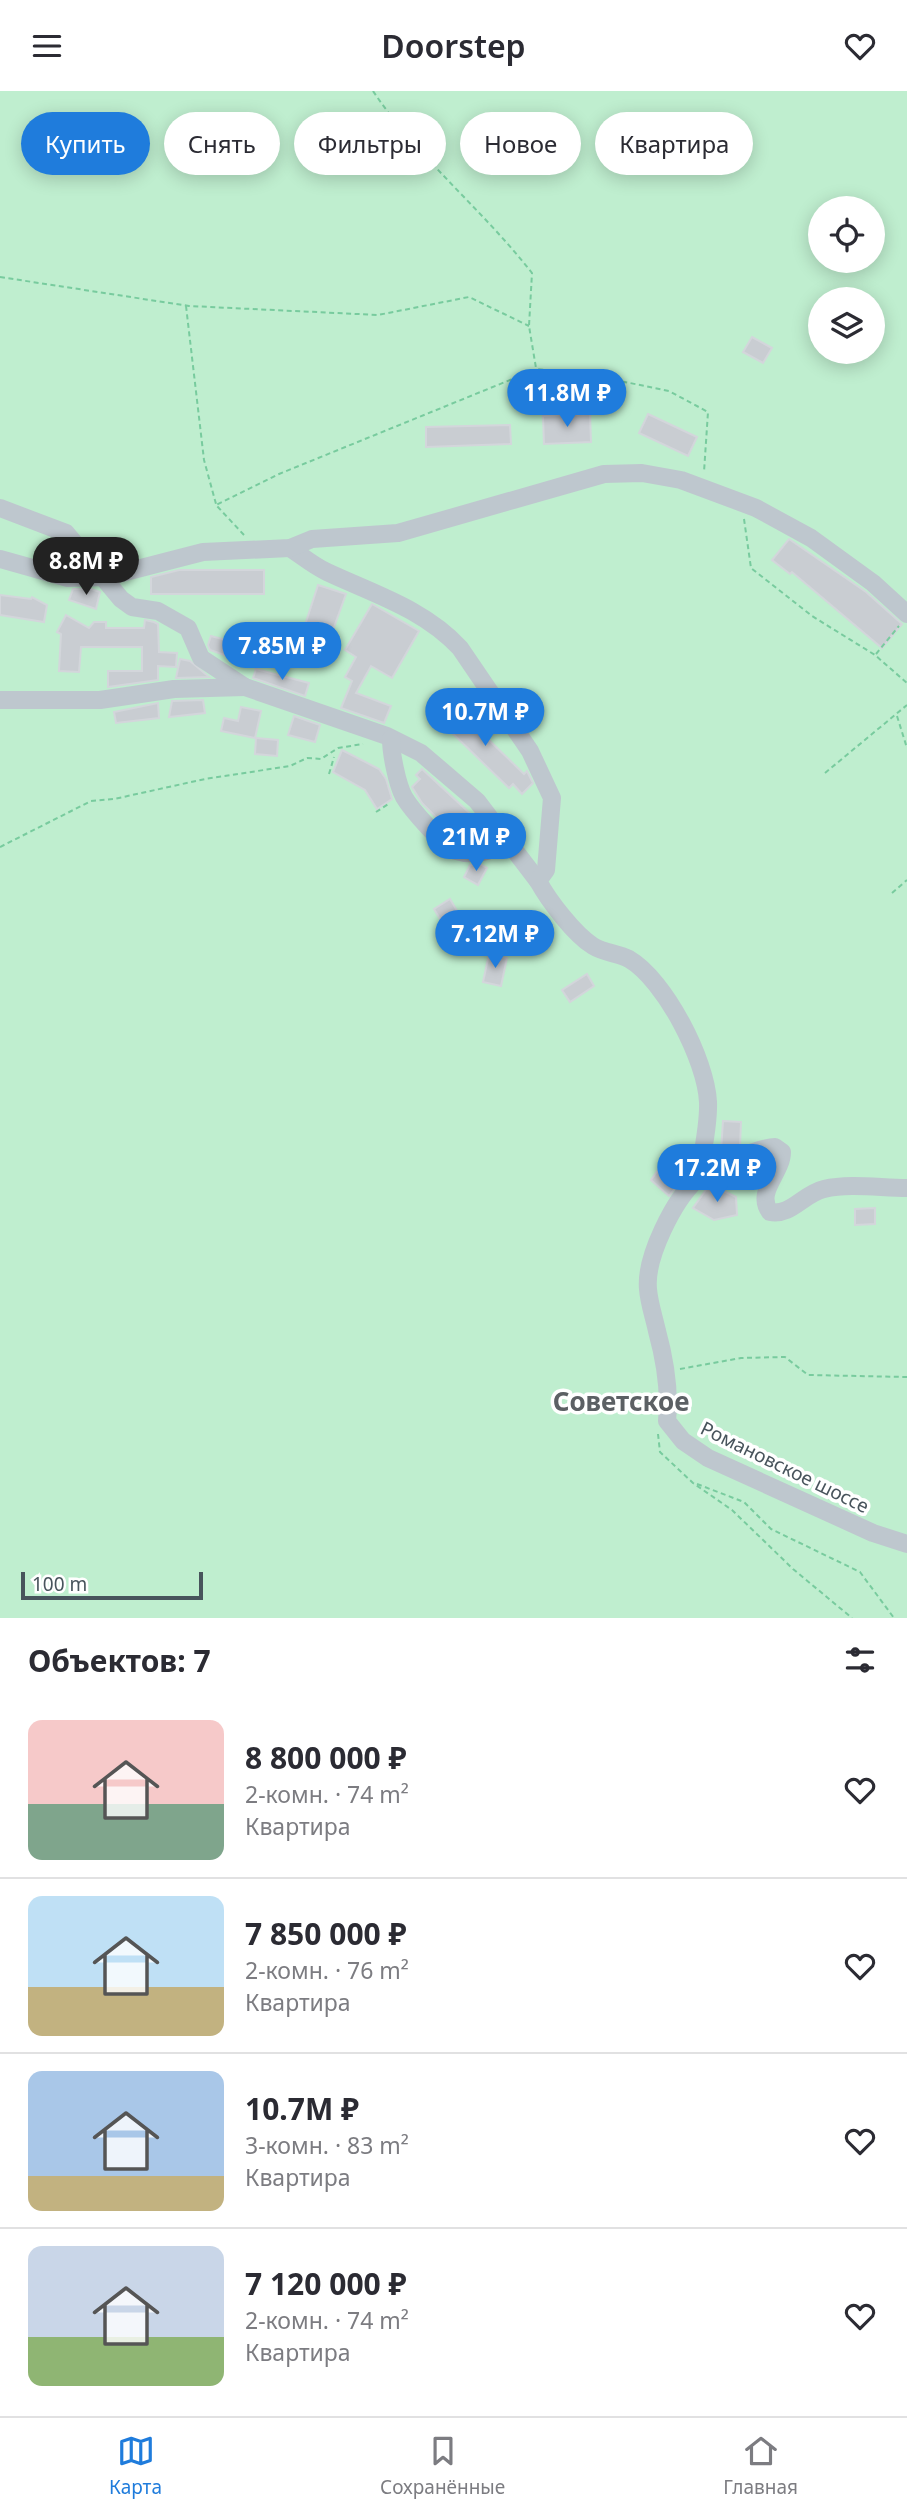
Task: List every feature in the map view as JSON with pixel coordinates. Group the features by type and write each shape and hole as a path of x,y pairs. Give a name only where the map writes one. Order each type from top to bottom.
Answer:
{"street":[{"path":"0,559 68,578 106,577 202,552 290,548 312,539 398,533 604,474 642,473 681,480 742,501 811,538 873,583 903,621"},
{"path":"0,508 66,533 106,577 121,599 132,607 158,611 188,628 201,658 245,687 389,738 421,753 448,773 477,801 538,881 550,903 593,946 628,958 653,979 680,1021 706,1080 708,1104 699,1176"},
{"path":"290,548 325,571 370,589 430,621 460,648 530,751 552,798 547,870 538,881"},
{"path":"0,700 100,700 174,689 245,687"},
{"path":"389,738 403,796 442,840 456,851 487,852 508,843"},
{"path":"667,1421 669,1398 651,1310 649,1271 681,1198 699,1176 750,1152 775,1147 782,1152 782,1157 766,1193 766,1208 770,1212 786,1212 802,1199 824,1189 907,1188"},
{"name":"Романовское шоссе","path":"667,1421 683,1441 708,1458 873,1533 907,1543"}],"path":[{"path":"373,91 393,121 500,232 532,273 530,326 537,369"},
{"path":"0,277 186,305 378,315 468,297 530,326"},
{"path":"186,305 204,460 216,505 240,528 252,550"},
{"path":"216,505 279,474 537,369 591,375 669,391 708,412 704,487"},
{"path":"742,501 751,568 812,616 875,655 907,683"},
{"path":"875,655 903,621"},
{"path":"825,773 907,705"},
{"path":"896,715 907,748"},
{"path":"0,847 91,801 289,766 307,758 321,759 338,748 389,738"},
{"path":"329,774 334,757"},
{"path":"892,893 907,880"},
{"path":"665,1372 741,1358 785,1357 808,1375 907,1377"},
{"path":"667,1421 658,1434 660,1452 693,1483 732,1510 793,1569 852,1618"},
{"path":"693,1483 744,1502 771,1529 859,1572 894,1618"}],"green space":[{"path":"0,91 907,91 907,1618 0,1618"}],"building":[{"path":"752,337 772,348 763,363 743,352"},
{"path":"590,414 591,442 544,444 543,416"},
{"path":"648,414 697,437 688,456 639,433"},
{"path":"510,425 511,444 426,447 426,427"},
{"path":"789,539 866,592 902,624 882,648 792,572 790,574 772,560"},
{"path":"179,570 264,570 264,594 151,594 151,577"},
{"path":"318,585 346,594 321,663 288,652 299,623 305,625"},
{"path":"73,589 100,592 96,609 69,600"},
{"path":"0,595 32,597 47,605 44,622 0,615"},
{"path":"372,604 419,631 392,678 371,666 356,693 391,706 384,723 341,708 352,681 345,677 356,657 345,650"},
{"path":"66,615 89,628 94,622 106,622 106,628 144,628 145,620 154,622 158,624 159,652 177,653 176,667 158,666 158,680 108,687 108,671 142,671 142,647 81,647 79,672 59,671 61,634 57,632"},
{"path":"211,636 237,643 233,658 210,650 208,645"},
{"path":"180,659 190,661 209,677 176,678"},
{"path":"256,669 309,683 305,696 253,678"},
{"path":"455,696 466,705 460,712 524,774 527,771 533,783 522,794 513,784 509,788 449,730 455,724 441,712"},
{"path":"203,700 205,713 169,717 172,701"},
{"path":"158,703 159,718 116,723 114,712"},
{"path":"241,707 261,711 255,738 221,731 224,718 238,721"},
{"path":"294,716 320,725 315,742 288,735"},
{"path":"256,738 278,740 277,756 255,754"},
{"path":"342,750 379,769 386,779 392,799 377,809 365,790 333,772"},
{"path":"422,769 483,827 476,834 472,830 461,841 422,803 412,787 420,779 416,775"},
{"path":"480,864 487,868 478,885 464,877 470,865"},
{"path":"450,899 465,924 474,915 497,933 480,951 469,952 462,949 456,917 443,924 434,909"},
{"path":"489,954 507,958 501,986 483,982"},
{"path":"587,974 594,986 570,1002 562,990"},
{"path":"723,1121 741,1122 740,1145 721,1151"},
{"path":"672,1150 689,1163 688,1171 669,1196 651,1180"},
{"path":"710,1184 736,1197 737,1215 714,1220 693,1208"},
{"path":"875,1208 875,1224 855,1225 855,1209"}],"district":[{"name":"Советское","path":"621,1401"}]}
